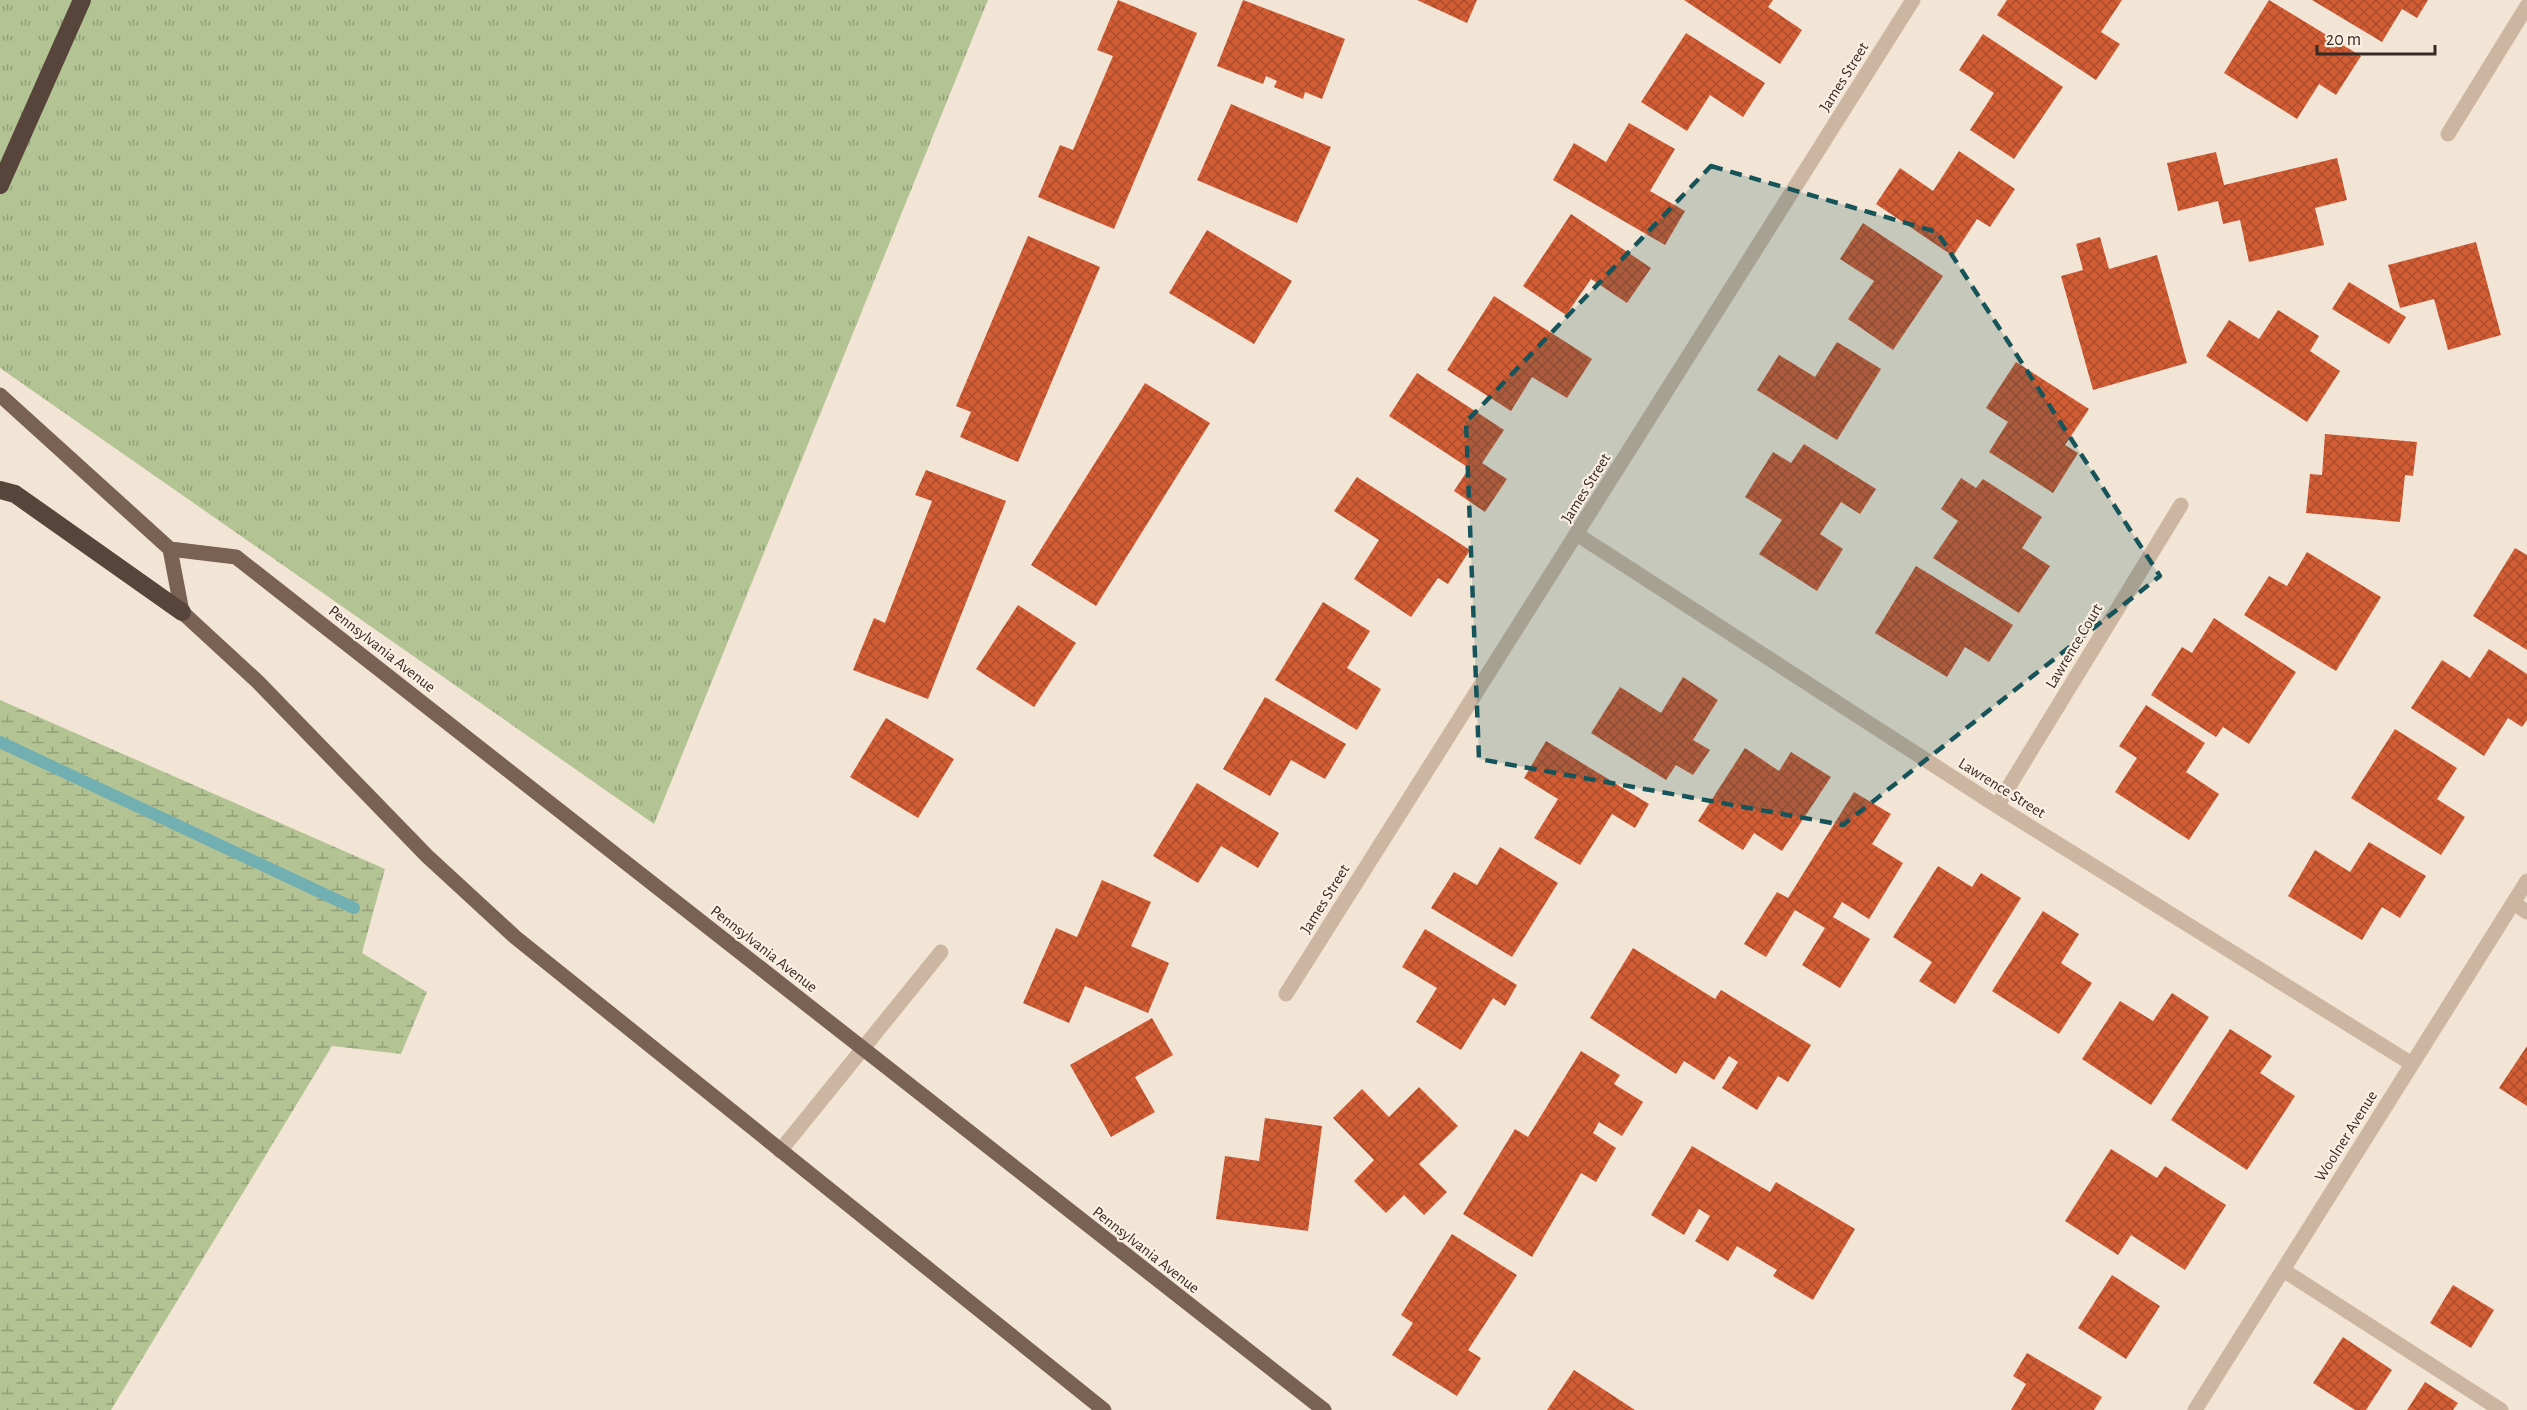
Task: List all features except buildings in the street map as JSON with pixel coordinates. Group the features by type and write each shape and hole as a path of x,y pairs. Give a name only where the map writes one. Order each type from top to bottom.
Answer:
{"highway":[{"path":"0,185 82,0"},
{"path":"0,490 15,494 182,612"}],"main road":[{"path":"0,395 170,549 182,612 258,682 427,856 515,937 1100,1409"},
{"name":"Pennsylvania Avenue","path":"170,549 236,557 1324,1410"}],"street":[{"name":"James Street","path":"1286,994 1914,0"},
{"path":"2448,134 2527,6"},
{"name":"Lawrence Court","path":"1997,806 2181,505"},
{"name":"Lawrence Street","path":"1578,535 1997,806 2412,1064"},
{"name":"Woolner Avenue","path":"2195,1410 2527,881"},
{"path":"2513,903 2527,912"},
{"path":"780,1151 941,952"},
{"path":"2283,1270 2501,1410"}],"highlighted area":[{"path":"1711,166 1937,232 2160,576 1843,825 1479,759 1466,422"}],"green space":[{"path":"0,0 988,0 654,824 0,368"},
{"path":"0,700 385,869 362,953 427,992 401,1054 332,1046 111,1410 0,1410"}],"waterway":[{"path":"0,742 354,908"}]}
